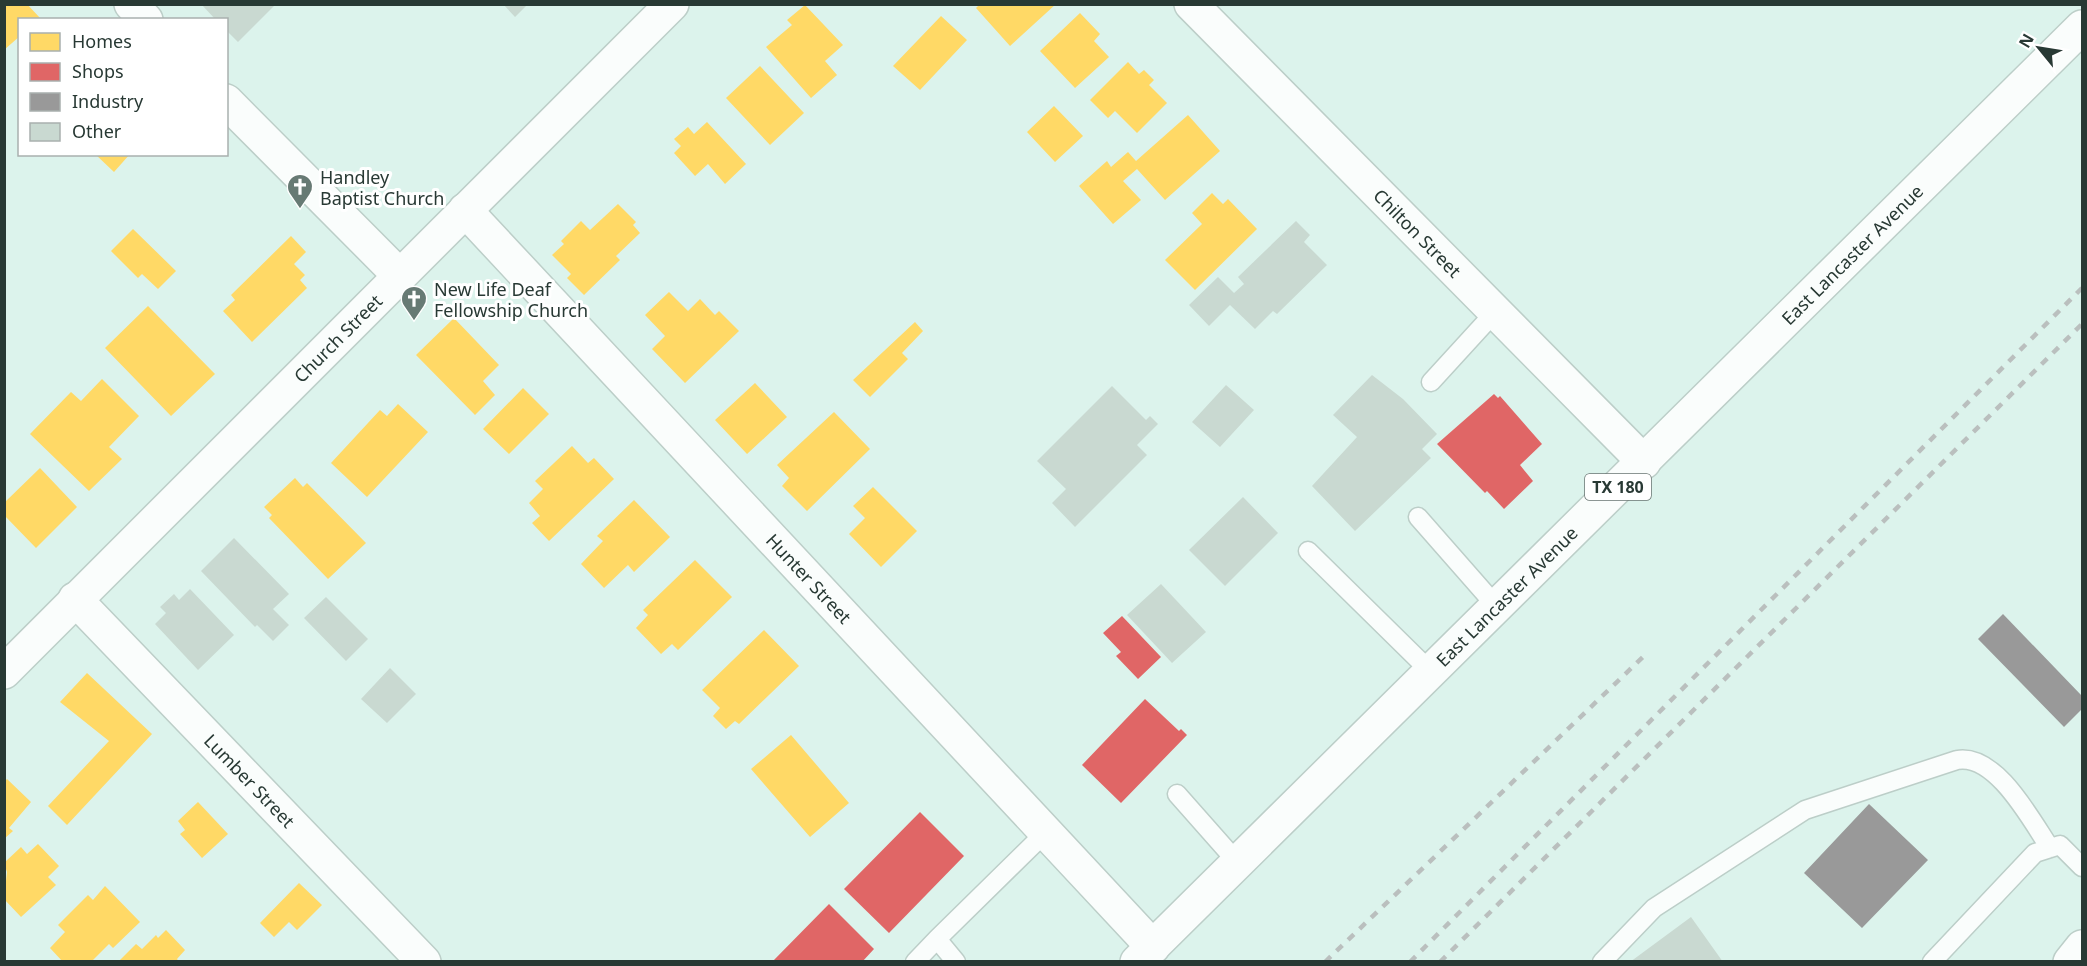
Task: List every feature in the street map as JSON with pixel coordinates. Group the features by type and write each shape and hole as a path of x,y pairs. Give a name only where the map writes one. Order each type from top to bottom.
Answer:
{"street":[{"path":"131,4 144,18"},
{"name":"Church Street","path":"4,672 672,4"},
{"name":"Chilton Street","path":"1191,4 1644,462"},
{"name":"East Lancaster Avenue","path":"1145,954 2082,27"},
{"path":"228,103 399,276"},
{"name":"Hunter Street","path":"465,210 1046,832 1145,954"},
{"name":"Lumber Street","path":"75,599 424,962"},
{"path":"2070,962 2082,947"}],"lane":[{"path":"1431,382 1495,312"},
{"path":"1418,517 1497,607"},
{"path":"1308,551 1431,672"},
{"path":"1602,962 1654,908 1805,810 1957,760 1968,759 1983,765 2007,786 2050,848"},
{"path":"1178,794 1238,863"},
{"path":"915,962 1046,832"},
{"path":"1932,962 2035,853 2060,845 2082,867"},
{"path":"937,939 956,962"}],"building: Homes":[{"path":"4,4 27,4 40,18 18,18 18,38 4,50"},
{"path":"980,4 1056,4 1010,46 976,8"},
{"path":"805,5 843,45 825,61 837,75 811,98 766,47 792,25 787,20"},
{"path":"1080,13 1100,34 1094,41 1109,57 1075,88 1040,51"},
{"path":"941,16 967,40 920,90 893,66"},
{"path":"1128,62 1139,74 1144,70 1154,80 1149,85 1167,103 1137,133 1115,111 1108,118 1090,100"},
{"path":"760,66 804,113 770,145 726,98"},
{"path":"1054,106 1083,136 1055,162 1027,132"},
{"path":"1188,115 1220,151 1165,200 1137,169 1123,181 1141,200 1113,224 1079,186 1107,161 1111,167 1128,152 1136,161"},
{"path":"707,122 746,164 725,184 708,164 695,176 674,153 681,146 674,139 688,127 694,134"},
{"path":"97,156 128,156 114,172"},
{"path":"1212,193 1223,204 1228,199 1257,229 1195,290 1165,260 1202,224 1192,213"},
{"path":"618,204 636,222 633,225 640,233 616,256 620,260 584,295 567,278 571,274 552,255 564,244 561,241 581,221 590,230"},
{"path":"133,229 176,271 158,289 142,274 138,278 111,251"},
{"path":"291,236 306,252 294,264 305,275 300,280 307,288 252,342 223,311 235,300 231,295"},
{"path":"669,292 688,311 700,299 715,315 719,311 739,331 685,383 652,349 665,336 645,315"},
{"path":"148,306 215,374 171,416 105,348"},
{"path":"454,318 499,365 483,381 495,395 475,415 416,355"},
{"path":"915,322 923,331 902,353 908,359 870,397 853,380"},
{"path":"102,379 139,416 109,447 122,459 89,491 30,434 71,392 81,401"},
{"path":"755,383 787,417 747,454 715,420"},
{"path":"523,388 549,414 509,454 483,429"},
{"path":"398,404 428,432 367,497 331,463 380,410 387,416"},
{"path":"834,412 870,449 807,511 782,486 789,478 777,465"},
{"path":"572,446 588,463 594,458 614,479 549,541 532,523 540,516 529,503 543,489 535,481"},
{"path":"40,468 77,507 36,548 4,515 4,503"},
{"path":"295,478 303,487 307,483 366,543 328,579 269,518 272,515 264,507"},
{"path":"873,487 917,531 881,567 849,534 865,518 853,506"},
{"path":"634,500 670,537 634,572 628,565 604,588 581,564 603,541 597,536"},
{"path":"695,560 732,597 678,650 672,644 661,654 636,628 648,615 643,610"},
{"path":"764,630 799,666 739,724 735,721 726,729 713,716 720,708 702,690"},
{"path":"87,673 152,734 67,825 48,806 109,741 60,702"},
{"path":"791,735 849,803 810,837 751,769"},
{"path":"7,779 31,802 9,828 13,831 4,839 4,782"},
{"path":"198,802 228,834 202,858 180,834 185,830 178,821"},
{"path":"38,844 59,866 48,877 56,885 21,917 4,899 7,872 4,863 21,847 27,854"},
{"path":"299,883 322,905 297,930 289,922 274,937 260,923"},
{"path":"105,886 140,922 113,948 109,944 91,962 63,962 50,948 65,932 58,925 88,895 93,900"},
{"path":"166,930 185,950 177,959 179,962 118,962 136,944 142,949 156,935 158,938"}],"building: Shops":[{"path":"1494,394 1498,398 1500,396 1542,444 1520,465 1533,481 1504,509 1437,444"},
{"path":"1122,616 1161,657 1138,679 1116,656 1121,652 1103,633"},
{"path":"1145,699 1179,731 1181,729 1187,735 1121,803 1082,765"},
{"path":"920,812 964,856 889,933 844,889"},
{"path":"829,904 874,949 862,962 772,962"}],"building: Industry":[{"path":"2003,614 2082,696 2082,709 2064,727 1978,639"},
{"path":"1869,804 1928,860 1862,928 1804,873"}],"building: Other":[{"path":"201,4 276,4 238,42 228,32 228,18 214,18"},
{"path":"503,4 528,4 515,17"},
{"path":"1296,221 1310,235 1304,242 1327,265 1277,314 1273,311 1255,329 1230,305 1209,326 1189,305 1218,277 1234,293 1244,284 1238,277"},
{"path":"1372,375 1403,399 1437,434 1422,449 1431,458 1355,531 1312,486 1357,437 1333,415"},
{"path":"1226,385 1254,410 1220,447 1192,422"},
{"path":"1112,386 1146,420 1150,416 1158,424 1137,445 1147,455 1075,527 1052,503 1066,489 1037,461"},
{"path":"1243,497 1278,533 1225,586 1189,550"},
{"path":"234,538 289,594 273,609 289,625 273,641 257,625 255,627 201,571"},
{"path":"1161,584 1206,632 1172,663 1127,615"},
{"path":"190,589 234,635 198,670 155,624 166,613 160,607 174,594 179,600"},
{"path":"326,597 368,639 346,661 304,618"},
{"path":"390,668 416,694 387,723 361,699"},
{"path":"1691,917 1723,962 1630,962"}],"railway":[{"path":"1410,962 2082,288"},
{"path":"1440,962 2082,324"},
{"path":"1325,962 1644,656"}],"place":[{"name":"Handley Baptist Church","path":"300,210"},
{"name":"New Life Deaf Fellowship Church","path":"414,322"}]}
